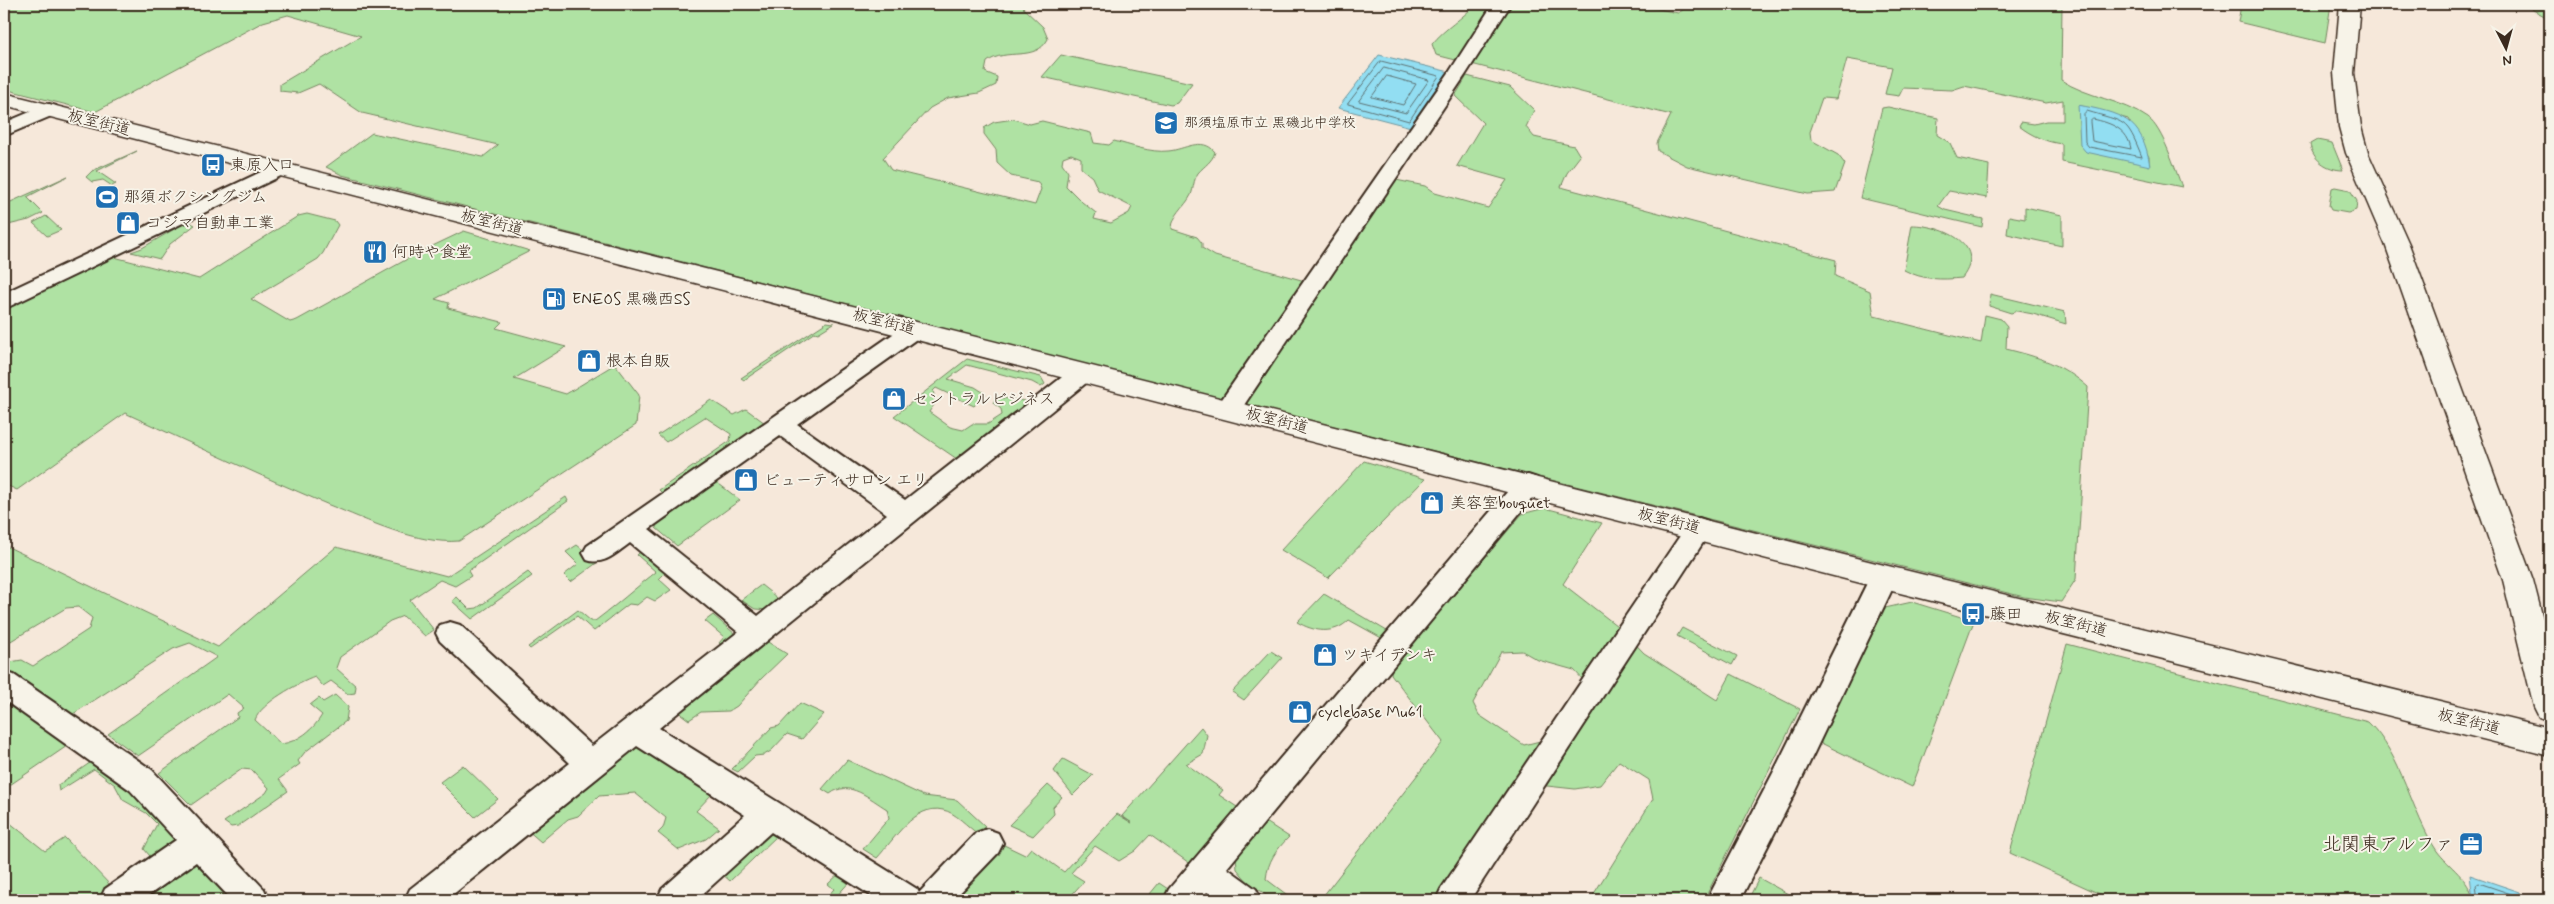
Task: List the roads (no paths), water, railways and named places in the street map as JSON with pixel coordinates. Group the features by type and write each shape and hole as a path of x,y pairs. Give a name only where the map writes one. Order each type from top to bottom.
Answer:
{"main road":[{"path":"2350,4 2344,73 2350,127 2358,153 2397,244 2518,580 2550,707"},
{"name":"板室街道","path":"4,99 1083,373 1229,408 1884,577 2550,742"}],"street":[{"path":"1229,408 1457,74 1502,4"},
{"path":"4,130 48,110"},
{"path":"4,302 280,169"},
{"path":"596,552 914,330"},
{"path":"421,900 637,730 1083,373"},
{"path":"780,424 906,514"},
{"path":"1180,900 1528,485"},
{"path":"1452,900 1699,528"},
{"path":"631,529 758,632"},
{"path":"1723,900 1784,783 1884,577"},
{"path":"450,632 592,765"},
{"path":"4,684 141,780 200,841 253,900"},
{"path":"637,730 906,900"},
{"path":"673,900 770,813"},
{"path":"116,900 200,841"},
{"path":"932,900 987,843"},
{"path":"1204,871 1245,900"}],"water":[{"path":"1379,55 1450,72 1411,127 1338,108"},
{"path":"2078,105 2106,111 2127,120 2142,137 2150,166 2086,152 2080,145"},
{"path":"2470,875 2520,892 2521,900 2473,900"}],"place":[{"name":"那須塩原市立 黒磯北中学校","path":"1166,123"},
{"name":"東原入口","path":"213,165"},
{"name":"那須ボクシングジム","path":"107,197"},
{"name":"コジマ自動車工業","path":"128,223"},
{"name":"何時や食堂","path":"375,252"},
{"name":"ENEOS 黒磯西SS","path":"554,299"},
{"name":"根本自販","path":"589,361"},
{"name":"セントラルビジネス","path":"894,399"},
{"name":"ビューティサロン エリ","path":"746,480"},
{"name":"美容室bouquet","path":"1432,503"},
{"name":"藤田","path":"1973,614"},
{"name":"ツキイデンキ","path":"1325,655"},
{"name":"cyclebase Mu61","path":"1300,712"},
{"name":"北関東アルファ","path":"2471,844"}]}
